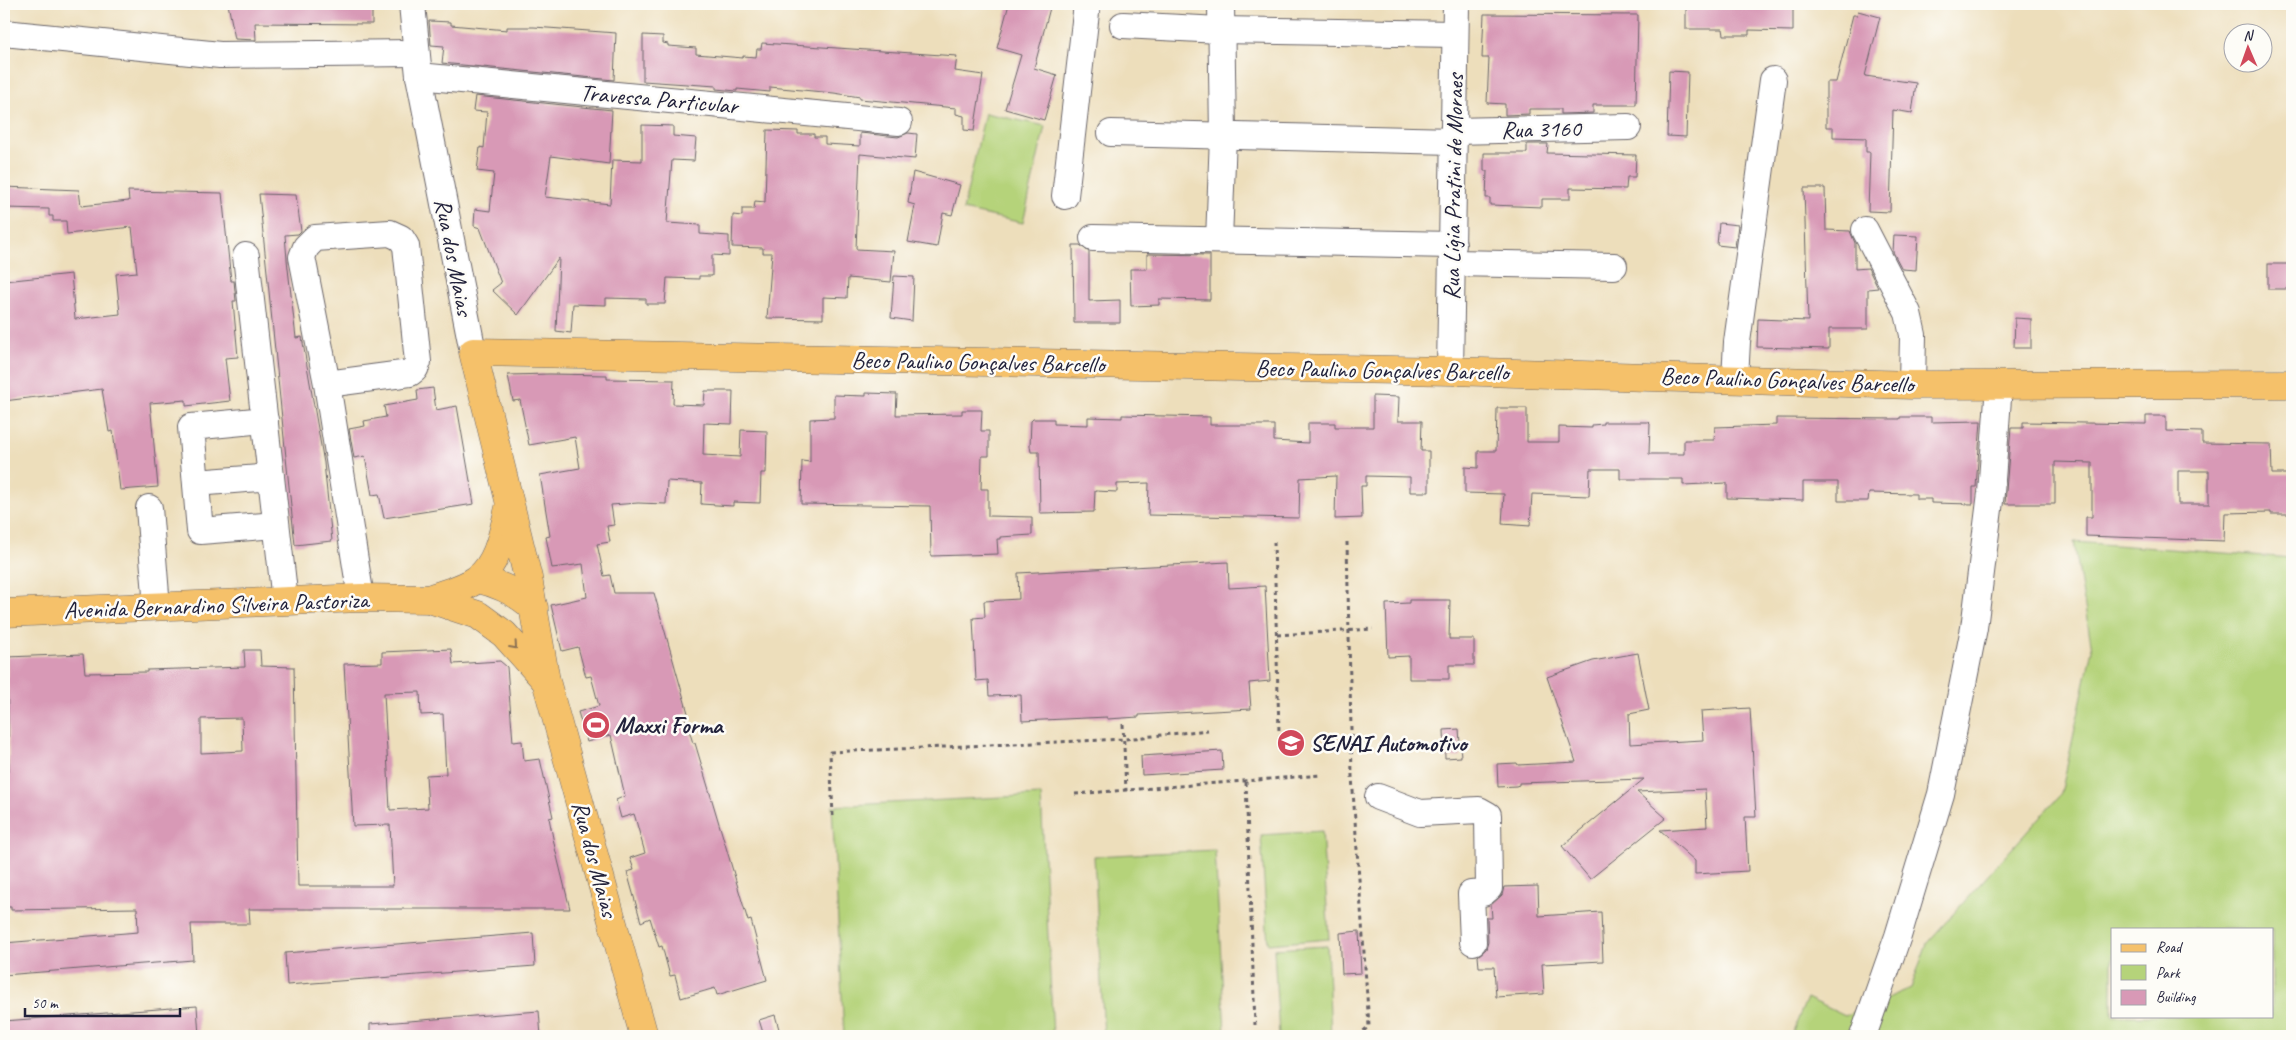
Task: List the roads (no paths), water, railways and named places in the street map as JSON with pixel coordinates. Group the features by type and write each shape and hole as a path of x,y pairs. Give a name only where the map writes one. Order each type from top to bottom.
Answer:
{"main road":[{"name":"Beco Paulino Gonçalves Barcello","path":"473,352 1450,371 1912,384 2292,384"},
{"name":"Rua dos Maias","path":"473,352 510,507 526,593 546,681 644,1036"},
{"name":"Rua dos Maias","path":"478,579 492,562 503,536 510,507"},
{"name":"Avenida Bernardino Silveira Pastoriza","path":"429,599 478,579"},
{"path":"478,579 526,593"},
{"path":"478,615 495,610 526,593"},
{"name":"Avenida Bernardino Silveira Pastoriza","path":"4,613 361,598 429,599 478,615"},
{"name":"Rua dos Maias","path":"478,615 504,634 546,681"}],"street":[{"name":"Rua dos Maias","path":"412,4 417,64 473,352"},
{"path":"1065,196 1087,4"},
{"path":"1219,240 1223,136 1221,4"},
{"name":"Rua Lígia Pratini de Moraes","path":"1450,371 1456,4"},
{"path":"1123,26 1220,30 1455,34"},
{"name":"Travessa Particular","path":"4,32 220,55 417,64 899,122"},
{"path":"1735,378 1737,342 1773,80"},
{"name":"Rua 3160","path":"1111,133 1223,136 1454,136 1628,127"},
{"path":"1866,230 1908,313 1913,335 1912,384"},
{"path":"327,384 410,374 415,369 418,362 406,246 401,238 390,233 315,238 306,247 302,257 327,384 361,598"},
{"path":"1093,238 1219,240 1614,266"},
{"path":"246,256 285,601"},
{"path":"1862,1036 1898,936 1941,794 1974,628 1991,493 1999,384"},
{"path":"264,420 191,428 200,531 276,525"},
{"path":"196,483 271,477"},
{"path":"149,508 157,607"},
{"path":"1378,797 1420,813 1479,810 1488,815 1489,888 1483,893 1471,894 1473,942"}],"place":[{"name":"Maxxi Forma","path":"596,725"},
{"name":"SENAI Automotivo","path":"1291,743"}]}
